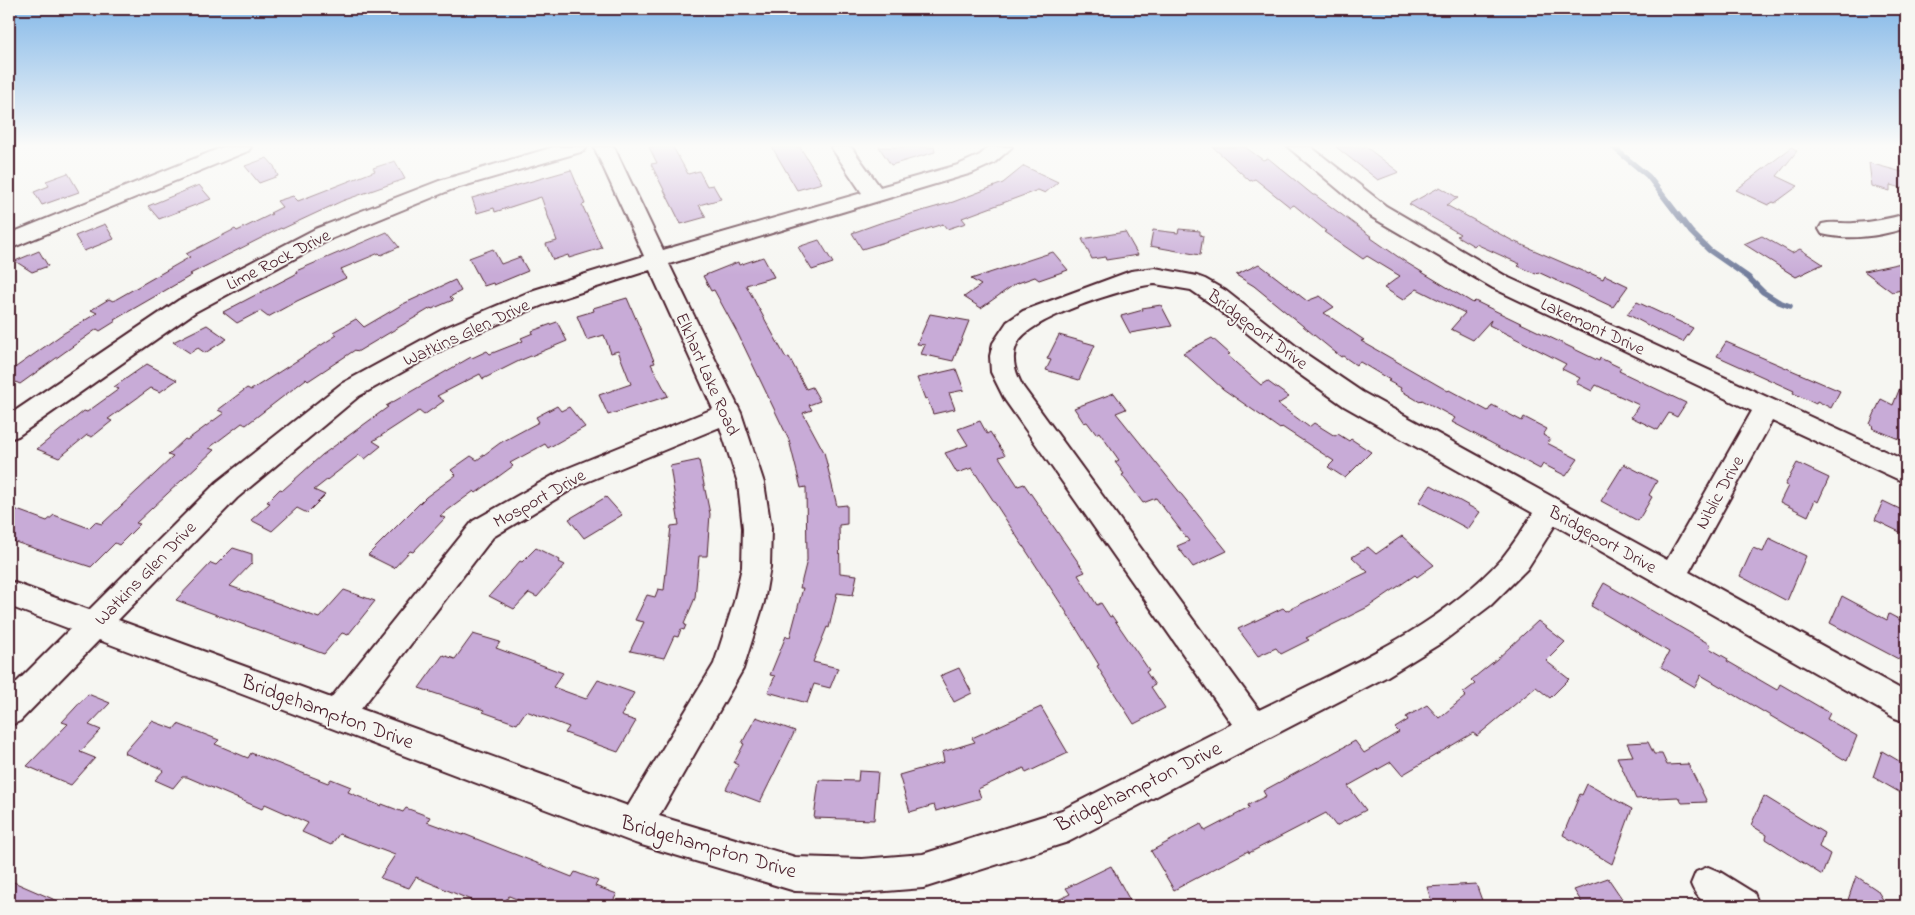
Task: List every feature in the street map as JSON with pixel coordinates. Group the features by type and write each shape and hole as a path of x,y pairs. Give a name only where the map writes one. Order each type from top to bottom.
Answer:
{"street":[{"path":"9,242 137,190"},
{"name":"Lime Rock Drive","path":"9,429 187,306 323,234 434,190"},
{"name":"Elkhart Lake Road","path":"624,190 728,413 752,483 756,519 756,567 749,602 728,669 634,826"},
{"path":"871,190 875,196"},
{"name":"Watkins Glen Drive","path":"9,711 227,490 350,390 450,335 542,296 656,260 897,190"},
{"name":"Lakemont Drive","path":"1351,190 1378,211 1457,259 1501,283 1906,473"},
{"path":"1830,229 1844,231 1871,230 1906,221"},
{"name":"Bridgeport Drive","path":"1254,728 1014,393 1003,372 1002,356 1005,343 1015,328 1031,317 1131,279 1155,276 1197,284 1218,297 1298,360 1353,399 1906,708"},
{"name":"Niblic Drive","path":"1672,577 1767,407"},
{"name":"Mosport Drive","path":"338,714 484,529 570,478 728,413"},
{"name":"Bridgehampton Drive","path":"9,593 338,714 634,826 794,874 862,876 923,871 1068,825 1375,667 1422,641 1457,616 1512,566 1550,509"},
{"path":"1708,884 1741,906"}],"building":[{"path":"40,190 78,190 79,192 42,205 34,192"},
{"path":"188,190 203,190 211,199 159,219 148,206"},
{"path":"327,190 374,190 342,201 281,228 190,274 192,275 114,320 116,321 100,331 97,329 20,384 9,379 9,372 64,333 97,313 91,310 109,299 113,301 190,257 186,254 235,229 237,231 272,214 270,213 282,207 277,201 293,196 298,201"},
{"path":"501,190 579,190 585,204 582,205 602,248 569,258 568,255 553,260 546,244 557,241 541,197 495,212 494,208 477,213 472,198"},
{"path":"664,190 716,190 721,199 699,205 706,217 681,224"},
{"path":"985,190 1049,190 1045,193 1038,190 962,218 966,223 947,229 943,224 862,249 852,233 880,223 953,202"},
{"path":"1268,190 1307,190 1407,263 1473,303 1475,301 1599,361 1600,358 1621,368 1619,371 1686,403 1677,417 1669,413 1658,430 1631,417 1639,405 1596,385 1592,391 1576,383 1580,378 1562,369 1566,364 1489,325 1491,320 1473,340 1451,329 1465,313 1417,289 1403,300 1384,288 1400,276 1367,256 1363,259 1324,232 1326,231 1294,205 1290,207"},
{"path":"1435,190 1444,190 1458,198 1446,205 1513,241 1589,274 1603,279 1605,275 1628,286 1613,307 1538,272 1536,274 1518,266 1520,264 1476,244 1474,246 1457,236 1460,234 1409,204"},
{"path":"1736,190 1793,190 1775,203 1773,202 1768,205"},
{"path":"105,224 114,239 84,251 75,236"},
{"path":"1179,229 1200,231 1200,235 1203,236 1200,255 1150,246 1153,230 1178,233"},
{"path":"387,232 399,247 341,269 346,278 268,317 260,311 237,323 223,312 294,275 297,273 296,271"},
{"path":"1125,232 1138,255 1106,260 1105,257 1092,259 1082,239"},
{"path":"1762,236 1792,253 1800,249 1823,264 1796,277 1744,244"},
{"path":"819,240 833,263 812,270 798,247"},
{"path":"493,249 501,264 520,257 528,271 494,285 493,283 484,286 469,258"},
{"path":"39,251 48,266 32,272 15,261"},
{"path":"1053,252 1068,270 1039,280 1035,277 1015,284 981,308 964,297 981,285 971,279"},
{"path":"763,257 774,277 746,285 786,358 789,357 806,389 812,387 820,401 809,405 812,410 803,413 824,452 837,506 847,505 847,524 839,525 840,573 857,575 853,595 837,593 829,628 827,627 813,662 838,668 830,688 814,684 807,703 768,692 775,676 770,675 786,636 790,637 803,588 800,588 807,560 806,487 801,488 789,440 738,334 714,290 711,291 703,276 738,262 739,265"},
{"path":"1906,262 1906,289 1892,292 1864,271"},
{"path":"1259,264 1307,301 1320,296 1334,307 1324,313 1364,340 1361,341 1448,391 1488,411 1492,405 1522,421 1524,417 1547,429 1543,435 1550,439 1547,443 1578,459 1566,476 1543,464 1540,469 1452,422 1455,418 1422,400 1420,402 1388,381 1390,380 1360,362 1356,365 1343,356 1341,357 1254,286 1236,275"},
{"path":"455,280 461,291 450,297 453,300 431,308 357,352 355,350 308,381 306,379 246,425 242,423 209,448 214,450 136,523 140,524 119,545 115,543 91,567 9,540 9,507 47,521 54,515 89,528 95,522 102,524 173,457 168,455 185,439 187,440 224,413 218,410 247,388 251,390 337,335 333,332 356,319 364,327 403,304"},
{"path":"627,298 655,363 651,364 668,396 608,415 599,395 631,384 618,351 611,353 604,335 587,340 577,316 594,311 593,308"},
{"path":"1637,302 1693,328 1683,342 1663,333 1627,314"},
{"path":"1161,305 1172,326 1130,333 1121,316 1143,310 1142,308"},
{"path":"930,314 969,321 953,361 921,354 925,345 917,344"},
{"path":"557,322 567,341 519,361 483,379 480,374 437,396 444,401 424,415 419,411 373,441 381,446 365,459 359,455 314,490 325,495 307,513 297,508 272,531 251,520 270,503 267,502 280,489 283,490 322,455 388,407 386,406 471,357 487,351 490,354 523,341 521,338 533,333 532,331"},
{"path":"207,325 227,339 205,353 198,348 190,353 173,342"},
{"path":"1059,335 1095,345 1079,380 1046,370 1051,360 1047,359"},
{"path":"1212,338 1230,354 1227,355 1261,385 1267,381 1289,397 1278,404 1309,427 1314,423 1335,436 1338,434 1349,441 1351,439 1371,452 1345,478 1328,467 1334,461 1282,427 1280,429 1223,389 1183,353"},
{"path":"1726,342 1840,391 1831,408 1817,401 1816,404 1793,393 1794,391 1717,356"},
{"path":"147,364 177,380 160,392 151,388 108,419 112,421 92,437 87,435 59,458 37,449 84,411 87,412 119,389 114,387"},
{"path":"956,369 964,390 949,393 955,409 933,414 917,378"},
{"path":"1906,373 1906,442 1872,428 1874,426 1870,424 1881,399 1893,405"},
{"path":"1114,393 1126,409 1116,413 1227,551 1193,567 1177,546 1189,541 1156,498 1143,503 1122,475 1124,474 1115,462 1119,460 1099,432 1096,434 1087,422 1084,423 1074,408"},
{"path":"557,406 561,411 569,407 585,427 548,448 545,444 510,463 513,466 440,516 445,518 413,552 410,551 394,568 368,555 426,497 456,475 451,470 471,456 477,460 500,443 539,422 536,417"},
{"path":"980,421 987,434 990,432 1005,455 999,457 1018,486 1024,484 1085,572 1078,575 1097,605 1101,603 1110,617 1112,616 1149,670 1146,672 1155,685 1151,687 1165,708 1134,724 1097,666 1099,665 1065,610 972,468 957,473 945,453 968,445 958,429"},
{"path":"699,460 710,514 707,556 699,556 695,598 684,624 686,625 684,630 681,629 678,637 674,636 664,658 630,651 644,622 635,620 647,595 655,597 658,589 664,590 671,526 679,525 670,466"},
{"path":"1797,463 1829,478 1818,502 1815,500 1808,516 1780,502 1788,486 1785,485"},
{"path":"1624,464 1657,481 1649,495 1652,497 1638,521 1601,501"},
{"path":"1431,485 1480,512 1468,529 1419,502"},
{"path":"606,497 622,515 584,538 569,519"},
{"path":"1883,501 1906,512 1906,535 1875,520"},
{"path":"1402,536 1434,565 1417,577 1415,575 1368,607 1306,638 1309,640 1281,654 1276,648 1258,656 1238,629 1283,608 1286,611 1368,572 1352,557 1368,547 1376,554"},
{"path":"1769,538 1806,556 1787,601 1740,576 1753,548 1763,552"},
{"path":"233,548 252,554 252,563 230,586 319,618 344,590 375,601 348,635 342,633 324,654 176,600 211,563 216,565"},
{"path":"536,548 560,560 559,562 565,565 537,597 529,593 514,609 489,596 520,561 522,562"},
{"path":"1604,583 1711,645 1709,648 1728,659 1727,661 1777,690 1780,684 1830,713 1827,719 1857,736 1847,761 1701,675 1695,687 1661,667 1669,652 1591,606"},
{"path":"1842,596 1887,620 1889,614 1906,623 1906,663 1830,623"},
{"path":"1538,621 1565,642 1546,661 1569,679 1550,698 1536,687 1477,736 1473,733 1402,775 1391,762 1348,786 1366,810 1336,826 1326,813 1174,890 1151,851 1201,824 1205,831 1249,808 1248,805 1266,796 1263,791 1355,741 1364,753 1399,732 1395,728 1408,720 1406,717 1427,705 1439,718 1466,696 1463,693 1475,684 1471,680"},
{"path":"473,634 500,642 496,648 563,673 553,687 586,699 598,680 634,693 621,716 636,721 618,752 565,733 569,727 526,711 517,724 483,712 484,710 419,688 443,655 455,659"},
{"path":"959,668 972,693 954,702 940,676"},
{"path":"88,694 110,703 89,725 101,730 80,752 95,758 71,785 27,766 68,724 62,722"},
{"path":"1041,707 1068,753 1026,773 1024,768 978,789 981,798 936,811 934,805 910,812 899,775 944,762 942,752 975,742 972,738"},
{"path":"756,717 795,731 760,802 726,789 738,765 734,763 744,744 742,743"},
{"path":"152,721 174,729 178,724 219,740 215,744 248,758 251,753 328,783 331,779 351,787 348,792 381,806 382,804 403,812 406,808 430,817 427,822 464,834 572,877 575,872 598,881 595,886 617,894 610,906 534,906 509,896 502,906 485,906 416,877 409,888 380,878 395,855 339,834 331,845 302,832 308,823 265,804 262,809 187,777 182,777 173,788 155,780 164,770 124,753"},
{"path":"1648,742 1654,754 1662,754 1667,765 1688,764 1707,802 1682,803 1678,797 1636,799 1617,757 1633,756 1627,743"},
{"path":"1882,751 1906,765 1906,796 1873,777"},
{"path":"859,771 878,772 874,820 814,818 819,780 858,781"},
{"path":"1587,784 1632,809 1612,864 1563,835 1580,794 1582,795"},
{"path":"1764,796 1824,833 1819,847 1830,854 1822,875 1766,839 1767,835 1751,825"},
{"path":"1111,866 1133,906 1046,906 1070,894 1066,888"},
{"path":"1856,876 1877,890 1887,906 1846,906"},
{"path":"1608,878 1627,906 1584,906 1574,890"},
{"path":"9,880 69,906 9,906"},
{"path":"1476,884 1484,906 1433,906 1427,887"}],"waterway":[{"path":"1659,190 1691,232 1709,250 1748,277 1763,292 1779,302 1790,306"}]}
